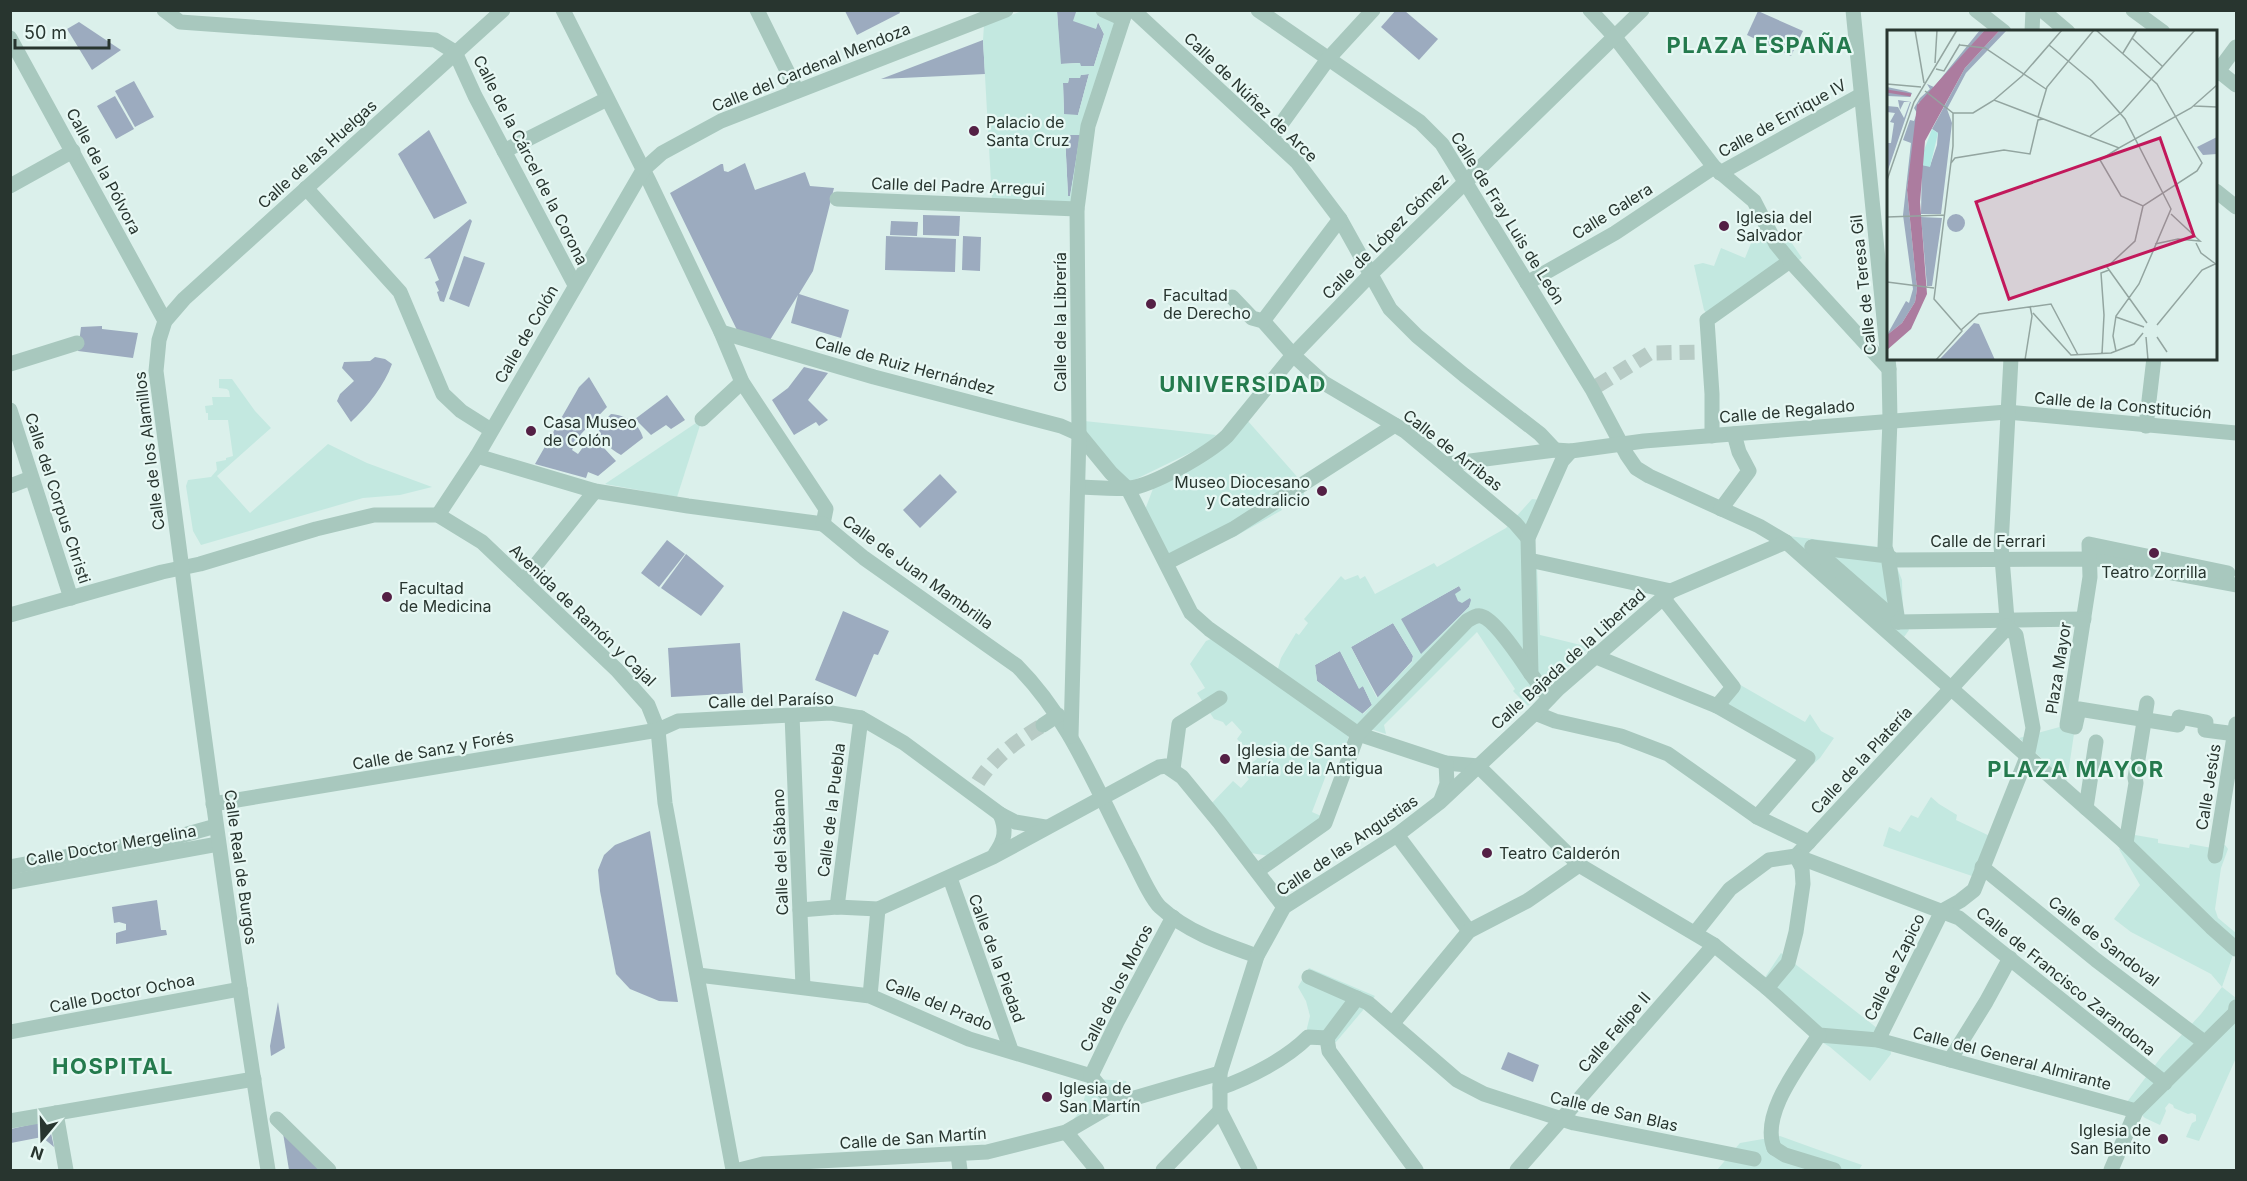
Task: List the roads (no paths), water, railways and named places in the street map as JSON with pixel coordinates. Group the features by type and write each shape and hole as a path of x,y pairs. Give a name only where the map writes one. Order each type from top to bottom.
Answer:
{"street":[{"path":"164,10 180,22 435,40 455,52"},
{"name":"Calle de las Huelgas","path":"163,326 184,299 503,10"},
{"name":"Calle de Juan Mambrilla","path":"563,10 721,332 742,382 826,510 823,524 864,558 1017,666 1038,687 1071,736 1157,906 1220,943 1257,956"},
{"path":"758,10 797,92"},
{"name":"Calle de Núñez de Arce","path":"1103,10 1128,13 1297,162 1340,219 1390,309 1418,336 1540,434 1555,450"},
{"name":"Calle de Fray Luis de León","path":"1258,10 1432,133 1458,167 1464,183 1594,387 1622,445 1636,468 1721,509 1792,547 2126,843 2236,949"},
{"path":"1271,138 1328,59 1373,10"},
{"path":"1590,10 1614,36 1717,170 1754,201 1776,244 1790,261 1889,369"},
{"name":"Calle de López Gómez","path":"1128,489 1143,485 1215,447 1293,355 1371,274 1642,10"},
{"name":"Calle de Teresa Gil","path":"1853,10 1887,349"},
{"path":"1976,10 2001,30"},
{"path":"2032,30 2033,10"},
{"path":"2042,10 2066,30"},
{"path":"2133,10 2160,30"},
{"name":"Calle del Cardenal Mendoza","path":"643,170 662,153 721,121 1003,12"},
{"name":"Calle de la Librería","path":"1071,736 1079,458 1077,209 1088,126 1128,13"},
{"name":"Calle de la Pólvora","path":"10,38 73,151 163,326"},
{"path":"2217,70 2236,47"},
{"name":"Calle de la Cárcel de la Corona","path":"455,52 504,152 575,285"},
{"path":"2217,72 2236,85"},
{"name":"Calle de Enrique IV","path":"1717,170 1861,95"},
{"path":"504,152 607,99"},
{"path":"10,186 73,151"},
{"name":"Calle de Colón","path":"438,515 477,456 643,170"},
{"name":"Calle Galera","path":"1527,283 1615,233 1717,170"},
{"path":"306,188 400,292 443,394 461,411 491,430"},
{"path":"2217,192 2236,207"},
{"name":"Calle del Padre Arregui","path":"837,200 1077,209"},
{"path":"1263,321 1340,219"},
{"path":"1712,436 1712,394 1706,352 1707,320 1790,261"},
{"name":"Calle de Arribas","path":"1232,297 1252,318 1263,321 1293,355 1324,383 1405,431 1515,523 1528,538"},
{"name":"Calle de los Alamillos","path":"163,326 156,371 181,568"},
{"name":"Calle de Ruiz Hernández","path":"721,332 874,377 1061,426 1079,434"},
{"path":"10,364 77,343"},
{"name":"Calle de Teresa Gil","path":"1888,360 1890,420 1885,547 1898,622"},
{"path":"1942,911 1974,890 2027,757 2033,728 2016,635 2007,623 2001,560 2011,360"},
{"path":"2146,426 2154,360"},
{"path":"702,419 742,382"},
{"name":"Calle del Corpus Christi","path":"10,410 71,598"},
{"name":"Calle de Regalado","path":"1446,465 1555,450 1571,452 1712,436 2007,412"},
{"name":"Calle de la Constitución","path":"2007,412 2236,433"},
{"path":"1168,562 1233,529 1395,425"},
{"path":"1079,434 1111,473 1128,489 1168,562 1191,613 1209,630 1358,734 1446,763 1478,766 1579,865 1714,945 1767,988 1819,1035 1777,1102 1770,1138 1774,1148 1785,1155 1813,1167 1834,1170"},
{"path":"1721,509 1749,471 1739,452 1734,434"},
{"path":"1531,674 1528,538 1562,461 1571,452"},
{"path":"477,456 595,491 688,507 823,524"},
{"path":"1079,458 1099,458"},
{"path":"10,486 31,478"},
{"path":"1078,487 1128,489"},
{"path":"523,580 595,491"},
{"path":"10,615 315,529 374,515 438,515"},
{"name":"Avenida de Ramón y Cajal","path":"438,515 482,543 523,580 617,670 648,705 658,730 665,803 733,1170"},
{"path":"2236,575 2089,544 2089,558 2236,585"},
{"name":"Calle Bajada de la Libertad","path":"1478,766 1594,656 1667,594 1792,547 1812,547"},
{"path":"1812,547 1898,622 2007,623 2084,619"},
{"name":"Calle de Ferrari","path":"1812,547 1888,556 1894,560 2089,558"},
{"name":"Plaza Mayor","path":"2089,558 2090,577 2067,725 2075,727 2079,709 2178,725 2179,717 2206,722 2205,730 2236,731"},
{"path":"1529,560 1667,594 1733,687 1717,706"},
{"name":"Calle Real de Burgos","path":"181,568 218,844 268,1170"},
{"path":"1257,871 1325,823 1358,734 1474,616 1482,616 1491,622 1549,698"},
{"name":"Calle de la Platería","path":"1796,856 1952,689 2004,631 2007,623"},
{"path":"1594,656 1717,706 1808,758 1757,817"},
{"path":"1173,769 1179,724 1221,698"},
{"path":"2126,843 2147,703"},
{"name":"Calle del Paraíso","path":"658,730 678,721 831,713 861,718 975,787 1000,814 1015,822 1045,827"},
{"path":"1535,713 1555,721 1621,736 1668,754 1757,817 1809,842"},
{"name":"Calle del Sábano","path":"792,715 803,987"},
{"path":"1043,725 1058,715"},
{"name":"Calle de la Puebla","path":"837,908 861,718"},
{"name":"Calle de Sanz y Forés","path":"213,804 658,730"},
{"name":"Calle Jesús","path":"2215,856 2232,786 2236,731"},
{"path":"2086,808 2096,742"},
{"path":"1440,802 1447,784 1446,763"},
{"path":"800,910 878,909 993,857 1101,797 1159,767 1166,766 1173,769 1219,822 1284,907"},
{"name":"Calle de las Angustias","path":"1250,1170 1220,1111 1220,1081 1257,956 1284,907 1397,835 1440,802 1478,766"},
{"path":"993,857 1003,842 1005,832 1000,814"},
{"name":"Calle Doctor Mergelina","path":"10,867 180,836 216,826"},
{"path":"1397,835 1470,931"},
{"name":"Calle Doctor Mergelina","path":"10,882 218,844"},
{"path":"1695,933 1730,889 1769,860 1796,856 1802,868 1803,885 1796,932 1788,963 1767,988"},
{"name":"Calle de Francisco Zarandona","path":"1796,856 1959,918 2164,1083"},
{"path":"1393,1023 1470,931 1527,901 1579,865"},
{"name":"Calle de Sandoval","path":"1982,867 2096,960 2205,1042"},
{"name":"Calle de la Piedad","path":"950,878 1011,1050"},
{"path":"870,996 878,909"},
{"name":"Calle de Zapico","path":"1878,1040 1942,911"},
{"name":"Calle de los Moros","path":"1091,1076 1173,917"},
{"name":"Calle Felipe II","path":"1517,1170 1714,945"},
{"path":"1950,1060 2010,958"},
{"name":"Calle del Prado","path":"698,975 870,996 969,1039 1091,1076"},
{"name":"Calle de San Blas","path":"1309,977 1368,1003 1457,1080 1484,1094 1562,1119 1751,1165"},
{"name":"Calle Doctor Ochoa","path":"10,1032 240,989"},
{"path":"1357,998 1327,1040 1329,1052 1416,1170"},
{"path":"2111,1170 2136,1111 2235,1013 2236,1007"},
{"name":"Calle del General Almirante","path":"1819,1035 1878,1040 2136,1111"},
{"name":"Calle de San Martín","path":"747,1169 763,1164 959,1163 987,1152 1066,1132 1114,1104 1220,1081 1242,1081 1299,1046 1308,1037 1327,1040"},
{"path":"1091,1076 1114,1104"},
{"path":"10,1121 254,1079"},
{"path":"1163,1170 1220,1111"},
{"path":"56,1113 66,1170"},
{"path":"277,1119 329,1170"},
{"path":"1066,1132 1097,1170"},
{"path":"1751,1165 1774,1148"}],"tunnel":[{"path":"1597,386 1650,353 1704,352"},
{"path":"978,782 1007,750 1043,725"}],"place":[{"name":"Palacio de Santa Cruz","path":"974,131"},
{"name":"Iglesia del Salvador","path":"1724,226"},
{"name":"Facultad de Derecho","path":"1151,304"},
{"name":"Casa Museo de Colón","path":"531,431"},
{"name":"Museo Diocesano y Catedralicio","path":"1322,491"},
{"name":"Teatro Zorrilla","path":"2154,553"},
{"name":"Facultad de Medicina","path":"387,597"},
{"name":"Iglesia de Santa María de la Antigua","path":"1225,759"},
{"name":"Teatro Calderón","path":"1487,853"},
{"name":"Iglesia de San Martín","path":"1047,1097"},
{"name":"Iglesia de San Benito","path":"2163,1139"}],"district":[{"name":"PLAZA ESPAÑA","path":"1760,45"},
{"name":"UNIVERSIDAD","path":"1243,384"},
{"name":"PLAZA MAYOR","path":"2076,769"},
{"name":"HOSPITAL","path":"113,1066"}]}
